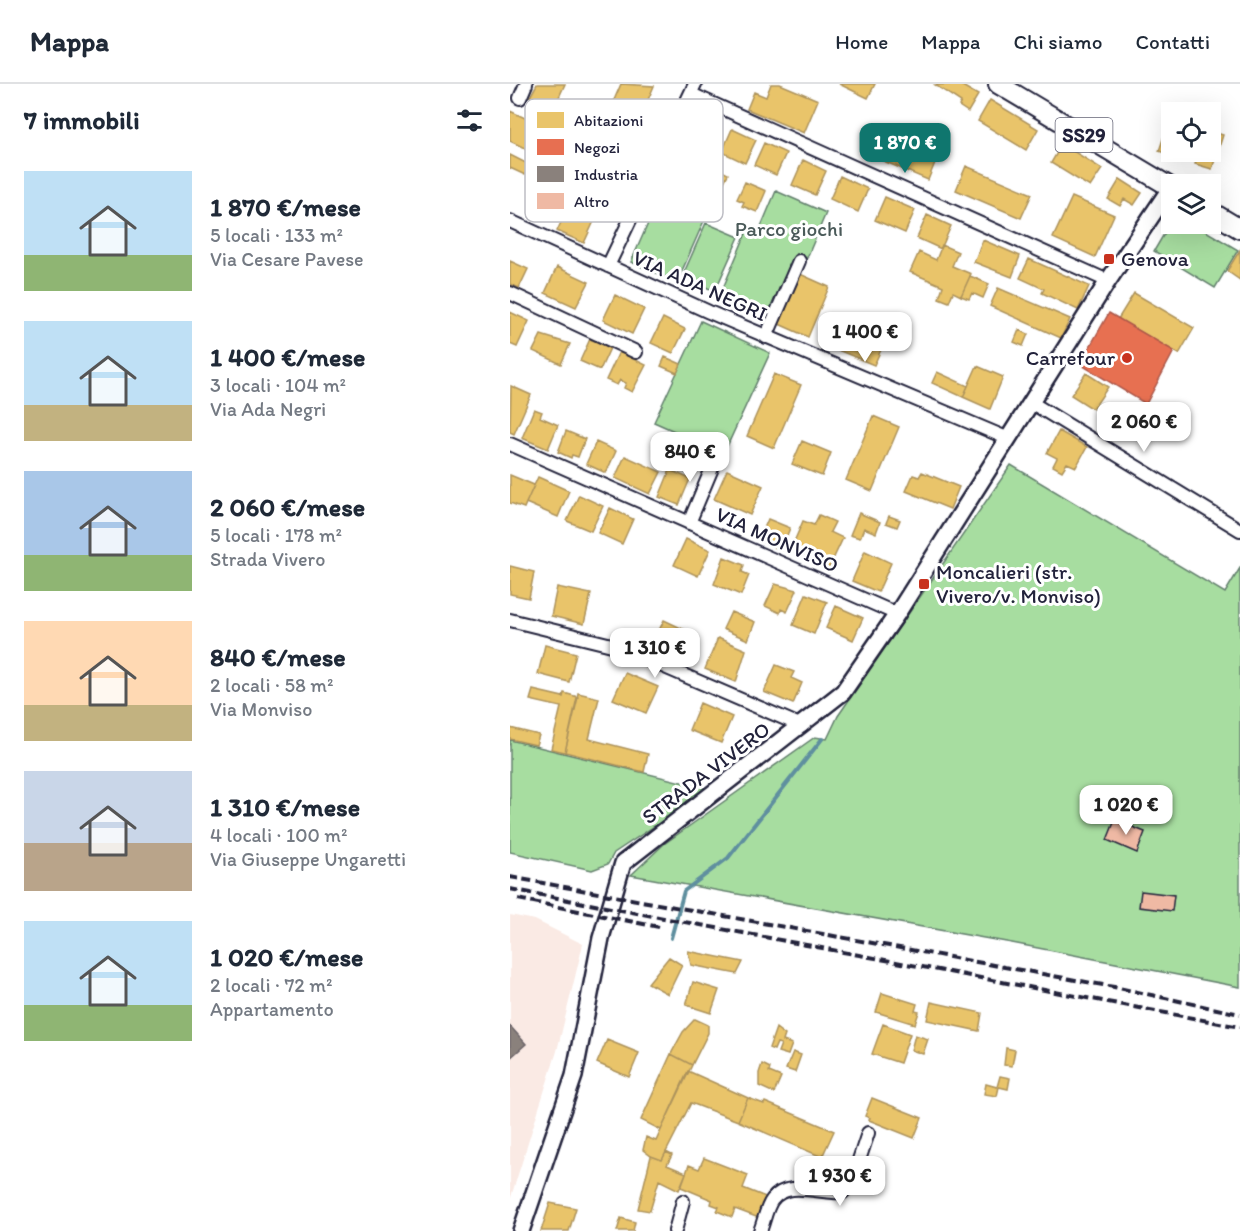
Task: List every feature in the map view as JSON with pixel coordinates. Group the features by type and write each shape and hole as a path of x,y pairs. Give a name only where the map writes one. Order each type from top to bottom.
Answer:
{"main road":[{"name":"SS29","path":"1006,86 1161,181"},
{"path":"1221,218 1240,229"}],"street":[{"path":"520,98 526,84"},
{"path":"693,89 715,99"},
{"path":"723,103 1107,281"},
{"name":"STRADA VIVERO","path":"521,1231 574,1076 601,938 623,863 843,693 897,614 1107,281 1161,202"},
{"name":"VIA ADA NEGRI","path":"510,221 766,336 1009,439"},
{"path":"608,266 629,222"},
{"path":"766,336 799,261"},
{"path":"510,293 636,352"},
{"path":"1032,403 1240,530"},
{"name":"VIA MONVISO","path":"510,444 897,614"},
{"path":"689,523 718,454"},
{"path":"510,620 616,646 802,726"},
{"path":"760,1231 772,1200 786,1189 802,1188 826,1194 843,1192 853,1178 868,1133"},
{"path":"675,1231 683,1200"}],"shaded area":[{"path":"510,915 535,920 583,944 557,1051 510,1200"}],"green space":[{"name":"Parco giochi","path":"776,191 826,213 806,260 795,255 766,321 718,300 747,231 757,236"},
{"name":"Parco giochi","path":"649,222 703,222 677,282 631,262"},
{"path":"706,223 739,237 715,291 682,277"},
{"path":"1164,234 1211,234 1238,250 1215,288 1154,251"},
{"path":"701,321 770,353 724,453 654,422"},
{"path":"1011,465 1225,593 1240,568 1240,987 1012,943 631,875 664,844 815,737 827,739 838,716"},
{"path":"510,740 710,789 614,853 608,864 592,870 510,852"}],"building: Abitazioni":[{"path":"537,84 565,84 558,99 530,97"},
{"path":"621,84 654,86 648,99 614,99"},
{"path":"771,84 780,84 818,100 804,133 747,109 754,92 766,97"},
{"path":"839,84 875,84 868,98"},
{"path":"959,84 978,95 968,112 959,106 961,102 935,85"},
{"path":"990,100 1038,129 1026,150 978,121"},
{"path":"510,111 525,118 525,148 510,141"},
{"path":"887,126 941,148 928,180 874,157"},
{"path":"732,129 756,140 745,163 723,152"},
{"path":"764,143 786,153 776,175 754,165"},
{"path":"1062,144 1102,169 1090,187 1051,163"},
{"path":"510,155 525,162 525,175 510,168"},
{"path":"803,160 826,171 815,195 792,185"},
{"path":"1196,162 1214,162 1212,169 1195,164"},
{"path":"966,166 1032,194 1021,218 956,190"},
{"path":"723,172 728,174 723,184"},
{"path":"840,176 868,189 858,212 830,199"},
{"path":"1120,179 1142,193 1134,205 1124,199 1120,206 1108,199"},
{"path":"745,182 766,191 757,212 742,206 744,202 737,199"},
{"path":"885,197 915,210 905,233 875,220"},
{"path":"1072,197 1114,215 1095,257 1053,238"},
{"path":"927,215 951,226 941,249 917,238"},
{"path":"561,222 594,222 584,243 557,231"},
{"path":"983,240 1020,256 1012,277 974,262"},
{"path":"942,245 958,252 952,266 971,274 961,296 953,292 949,302 939,298 943,286 910,272 919,252 936,260"},
{"path":"1240,250 1240,280 1227,271"},
{"path":"1029,259 1089,286 1078,310 1042,293 1044,289 1020,278"},
{"path":"510,261 528,269 519,288 510,284"},
{"path":"557,267 589,282 576,307 545,293"},
{"path":"800,274 829,287 808,337 779,324"},
{"path":"970,276 989,284 983,298 972,293 969,299 961,296"},
{"path":"998,288 1070,319 1061,338 990,306"},
{"path":"1134,293 1194,328 1179,354 1118,319"},
{"path":"615,295 644,309 632,334 603,320"},
{"path":"510,312 529,321 517,347 510,344"},
{"path":"663,318 685,329 673,353 651,343"},
{"path":"837,318 886,339 874,365 826,345"},
{"path":"1019,330 1028,334 1023,346 1014,342"},
{"path":"541,335 570,344 561,364 533,351"},
{"path":"590,339 610,348 600,370 580,361"},
{"path":"619,352 646,365 632,392 624,388 626,383 620,380 617,385 606,380"},
{"path":"665,357 681,364 677,373 661,366"},
{"path":"977,366 1003,377 990,409 963,397"},
{"path":"937,372 968,386 963,397 932,383"},
{"path":"1086,373 1108,387 1093,409 1071,395"},
{"path":"774,374 801,385 774,448 747,436"},
{"path":"511,386 531,395 514,434 510,432"},
{"path":"534,409 542,412 540,417 558,425 548,449 522,438"},
{"path":"873,416 899,427 872,491 846,480"},
{"path":"566,431 585,439 578,457 572,455 571,458 558,452"},
{"path":"1059,431 1087,447 1076,467 1067,463 1062,471 1053,466 1057,458 1047,453"},
{"path":"802,441 831,453 822,476 792,464"},
{"path":"596,442 616,451 606,473 586,464"},
{"path":"625,456 661,472 650,494 615,478"},
{"path":"670,470 690,479 679,505 659,497"},
{"path":"727,470 763,486 750,515 714,499"},
{"path":"922,472 959,487 950,509 906,491 913,475 919,477"},
{"path":"510,475 534,485 524,508 510,503"},
{"path":"538,477 569,491 558,517 526,503"},
{"path":"579,495 603,506 591,531 567,521"},
{"path":"610,508 633,519 622,544 598,533"},
{"path":"859,513 880,522 876,533 864,528 860,538 850,535"},
{"path":"819,515 835,522 830,532 843,538 829,568 790,551 803,521 814,525"},
{"path":"889,516 900,520 897,527 886,523"},
{"path":"768,519 790,528 781,550 759,540"},
{"path":"686,539 710,550 698,576 674,565"},
{"path":"865,551 891,563 878,592 852,581"},
{"path":"724,557 744,565 742,572 749,575 741,595 714,584"},
{"path":"510,566 534,572 529,598 510,594"},
{"path":"775,584 797,590 787,612 781,609 780,613 765,606"},
{"path":"557,587 591,594 584,624 551,616"},
{"path":"806,594 827,602 814,634 793,625"},
{"path":"836,606 863,618 853,640 826,628"},
{"path":"731,612 755,622 748,640 723,629"},
{"path":"664,620 692,633 681,657 653,643"},
{"path":"718,638 746,650 736,682 705,669"},
{"path":"545,645 576,653 569,682 538,674"},
{"path":"776,665 794,672 791,678 802,683 793,704 764,692"},
{"path":"625,673 658,687 646,713 613,699"},
{"path":"533,690 563,697 564,693 578,697 565,752 551,749 561,707 530,700"},
{"path":"578,693 599,698 589,739 648,754 644,772 565,752"},
{"path":"700,703 732,717 721,743 689,730"},
{"path":"510,728 539,735 536,745 510,739"},
{"path":"688,951 743,962 737,974 691,965"},
{"path":"669,957 682,965 668,994 648,983"},
{"path":"693,982 719,990 711,1013 686,1005"},
{"path":"882,993 917,1004 915,1011 919,1012 915,1024 876,1012"},
{"path":"931,1002 982,1013 979,1031 927,1020"},
{"path":"695,1019 708,1025 708,1033 692,1065 671,1054 683,1032"},
{"path":"883,1024 910,1034 900,1063 872,1054"},
{"path":"776,1028 785,1035 783,1041 792,1044 788,1055 778,1052 781,1044 777,1043 774,1050 769,1048"},
{"path":"915,1035 928,1039 923,1054 911,1050"},
{"path":"607,1040 639,1053 629,1077 597,1063"},
{"path":"1006,1048 1015,1050 1012,1066 1004,1065"},
{"path":"793,1052 801,1055 795,1072 786,1069"},
{"path":"671,1054 692,1065 661,1130 641,1120"},
{"path":"762,1064 770,1068 769,1072 781,1077 774,1093 759,1086"},
{"path":"688,1071 748,1098 738,1121 691,1103 662,1160 643,1150 646,1137 656,1141"},
{"path":"1000,1076 1010,1078 1008,1089 999,1087 997,1096 984,1094 986,1084 997,1087"},
{"path":"748,1098 764,1104 765,1102 834,1131 822,1157 738,1121"},
{"path":"872,1098 922,1118 914,1138 869,1120 870,1118 865,1116"},
{"path":"666,1152 672,1155 667,1165 686,1173 679,1190 659,1180 650,1211 638,1209 651,1156 662,1160"},
{"path":"704,1158 748,1175 743,1188 768,1198 759,1218 735,1209 732,1217 717,1211 719,1207 711,1204 712,1200 681,1187 689,1165 699,1169"},
{"path":"550,1203 576,1208 569,1231 541,1231"},
{"path":"621,1218 635,1222 633,1231 617,1231"}],"building: Negozi":[{"name":"Carrefour","path":"1109,313 1174,351 1146,404 1080,364"}],"building: Industria":[{"path":"510,1026 526,1044 510,1058"}],"building: Altro":[{"path":"1115,820 1145,832 1137,853 1107,840"},
{"path":"1141,891 1174,895 1172,911 1139,907"}],"waterway":[{"path":"671,938 684,891 728,858 822,739"}],"railway":[{"path":"510,877 1114,987 1240,1014"},
{"path":"510,889 1240,1027"},
{"path":"518,899 659,927"}],"place":[{"name":"Genova","path":"1109,259"},
{"name":"Carrefour","path":"1127,358"},
{"name":"Moncalieri (str. Vivero/v. Monviso)","path":"924,584"}]}
